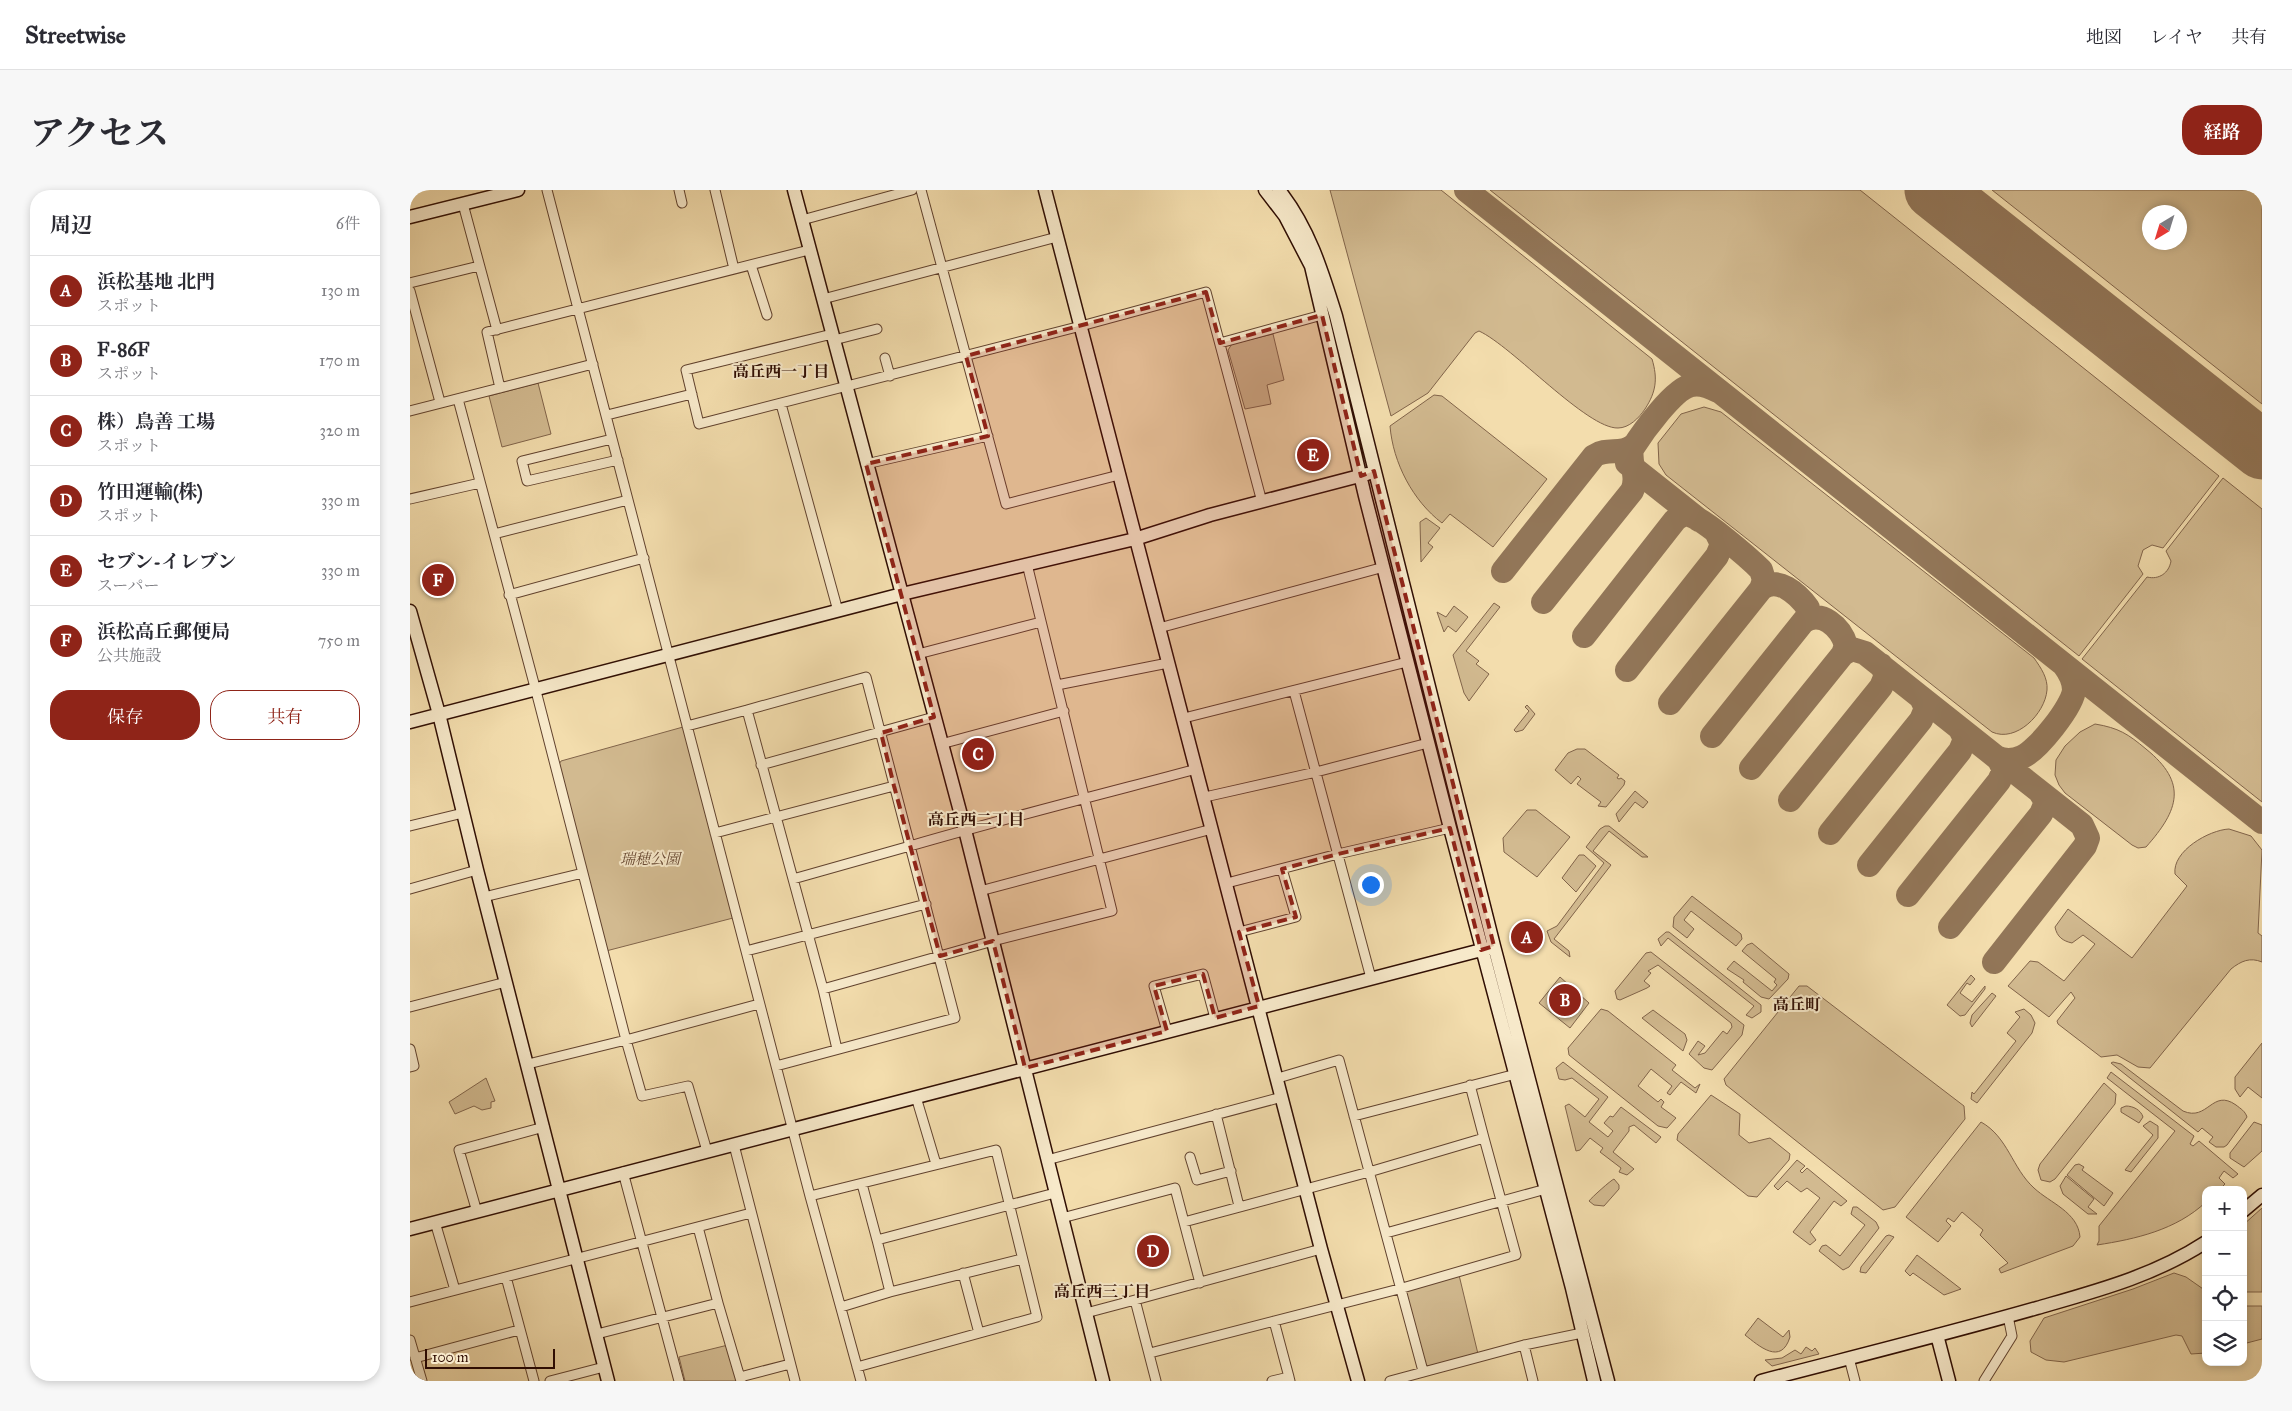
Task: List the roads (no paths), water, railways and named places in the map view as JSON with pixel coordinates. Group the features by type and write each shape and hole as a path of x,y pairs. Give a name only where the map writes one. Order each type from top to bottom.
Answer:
{"street":[{"path":"410,217 518,190"},
{"path":"547,190 759,1004 861,1381"},
{"path":"679,190 682,203"},
{"path":"715,190 734,269"},
{"path":"794,190 965,830 1103,1381"},
{"path":"802,220 912,190"},
{"path":"921,190 1006,504 1119,475"},
{"path":"1045,190 1158,628 1205,797 1321,1249 1358,1381"},
{"path":"1266,190 1284,216 1311,266 1360,476 1407,662 1481,950 1546,1189 1594,1381"},
{"path":"1279,190 1306,230 1319,260 1336,316 1494,946 1608,1381"},
{"path":"463,204 497,330"},
{"path":"823,299 1058,237"},
{"path":"500,388 486,332 809,250"},
{"path":"751,265 767,316"},
{"path":"410,284 479,266"},
{"path":"410,291 414,322 440,402"},
{"path":"877,329 686,370 699,424 890,376 1206,292 1262,502"},
{"path":"1220,343 1322,315"},
{"path":"885,358 890,376"},
{"path":"410,411 593,364"},
{"path":"606,415 692,394"},
{"path":"458,399 642,1096 688,1086 708,1151"},
{"path":"781,404 838,611"},
{"path":"866,464 988,436"},
{"path":"612,439 522,461 528,481 618,460"},
{"path":"410,722 902,594 1135,539 1374,471"},
{"path":"410,499 480,483"},
{"path":"494,534 628,500"},
{"path":"509,595 644,558"},
{"path":"823,989 993,941 1112,912 1027,564"},
{"path":"1158,628 1384,567"},
{"path":"410,611 439,714 608,1381"},
{"path":"918,654 1041,622"},
{"path":"1184,718 1407,662"},
{"path":"1057,686 1168,663"},
{"path":"687,726 866,677 940,956 955,1018 776,1066"},
{"path":"1294,691 1371,978"},
{"path":"747,710 838,1049"},
{"path":"941,744 1064,711"},
{"path":"761,765 934,717"},
{"path":"1205,797 1316,772 1428,743"},
{"path":"793,879 965,830 1197,769"},
{"path":"715,833 894,786"},
{"path":"410,826 463,813"},
{"path":"1227,883 1338,854 1450,828"},
{"path":"980,891 1212,829"},
{"path":"1239,932 1296,917 1282,869"},
{"path":"410,888 477,870"},
{"path":"484,897 583,873"},
{"path":"746,951 926,904"},
{"path":"410,1229 1494,946"},
{"path":"1167,1031 1154,986 1203,974 1215,1018"},
{"path":"410,1007 506,982"},
{"path":"528,1064 759,1004"},
{"path":"410,1049 414,1066 410,1067"},
{"path":"1278,1078 1339,1060 1386,1233 1399,1289 1423,1371"},
{"path":"1354,1116 1516,1074"},
{"path":"1150,1353 1399,1289 1516,1255 1470,1085"},
{"path":"916,1097 936,1164"},
{"path":"1047,1160 1282,1097"},
{"path":"1216,1114 1239,1206"},
{"path":"477,1212 459,1150 544,1127"},
{"path":"1184,1222 1369,1172 1484,1138"},
{"path":"734,1145 795,1381"},
{"path":"810,1196 996,1150 1038,1317 857,1367"},
{"path":"1190,1157 1197,1180 1231,1171"},
{"path":"623,1172 678,1381"},
{"path":"862,1184 890,1292"},
{"path":"1062,1218 1175,1188 1200,1283"},
{"path":"1386,1233 1546,1189"},
{"path":"877,1240 1055,1194"},
{"path":"2247,1208 2262,1195"},
{"path":"410,1302 641,1240 751,1213"},
{"path":"435,1222 455,1290"},
{"path":"698,1227 741,1379 790,1364"},
{"path":"1762,1381 1789,1378 1849,1358 2008,1316 2130,1280 2164,1266 2202,1244"},
{"path":"1086,1313 1321,1249"},
{"path":"842,1307 890,1292 1022,1259"},
{"path":"963,1273 979,1333"},
{"path":"506,1277 534,1381"},
{"path":"1135,1300 1156,1381"},
{"path":"597,1334 718,1303"},
{"path":"1984,1381 2012,1336 2008,1316"},
{"path":"1272,1381 1289,1379 1274,1321"},
{"path":"415,1358 520,1330"},
{"path":"1390,1381 1524,1345 1582,1333"},
{"path":"1937,1335 1949,1381"},
{"path":"410,1340 422,1381"},
{"path":"1524,1345 1533,1381"},
{"path":"1849,1358 1855,1381"},
{"path":"550,1381 604,1367"}],"place":[{"name":"セブン-イレブン","path":"1313,455"},
{"name":"浜松高丘郵便局","path":"438,580"},
{"name":"株）鳥善 工場","path":"978,754"},
{"name":"浜松基地 北門","path":"1527,937"},
{"name":"F-86F","path":"1565,1000"},
{"name":"竹田運輸(株)","path":"1153,1251"}],"district":[{"name":"高丘西一丁目","path":"781,371"},
{"name":"高丘西二丁目","path":"976,819"},
{"name":"高丘町","path":"1797,1004"},
{"name":"高丘西三丁目","path":"1102,1291"}],"park label":[{"name":"瑞穂公園","path":"650,859"}]}
